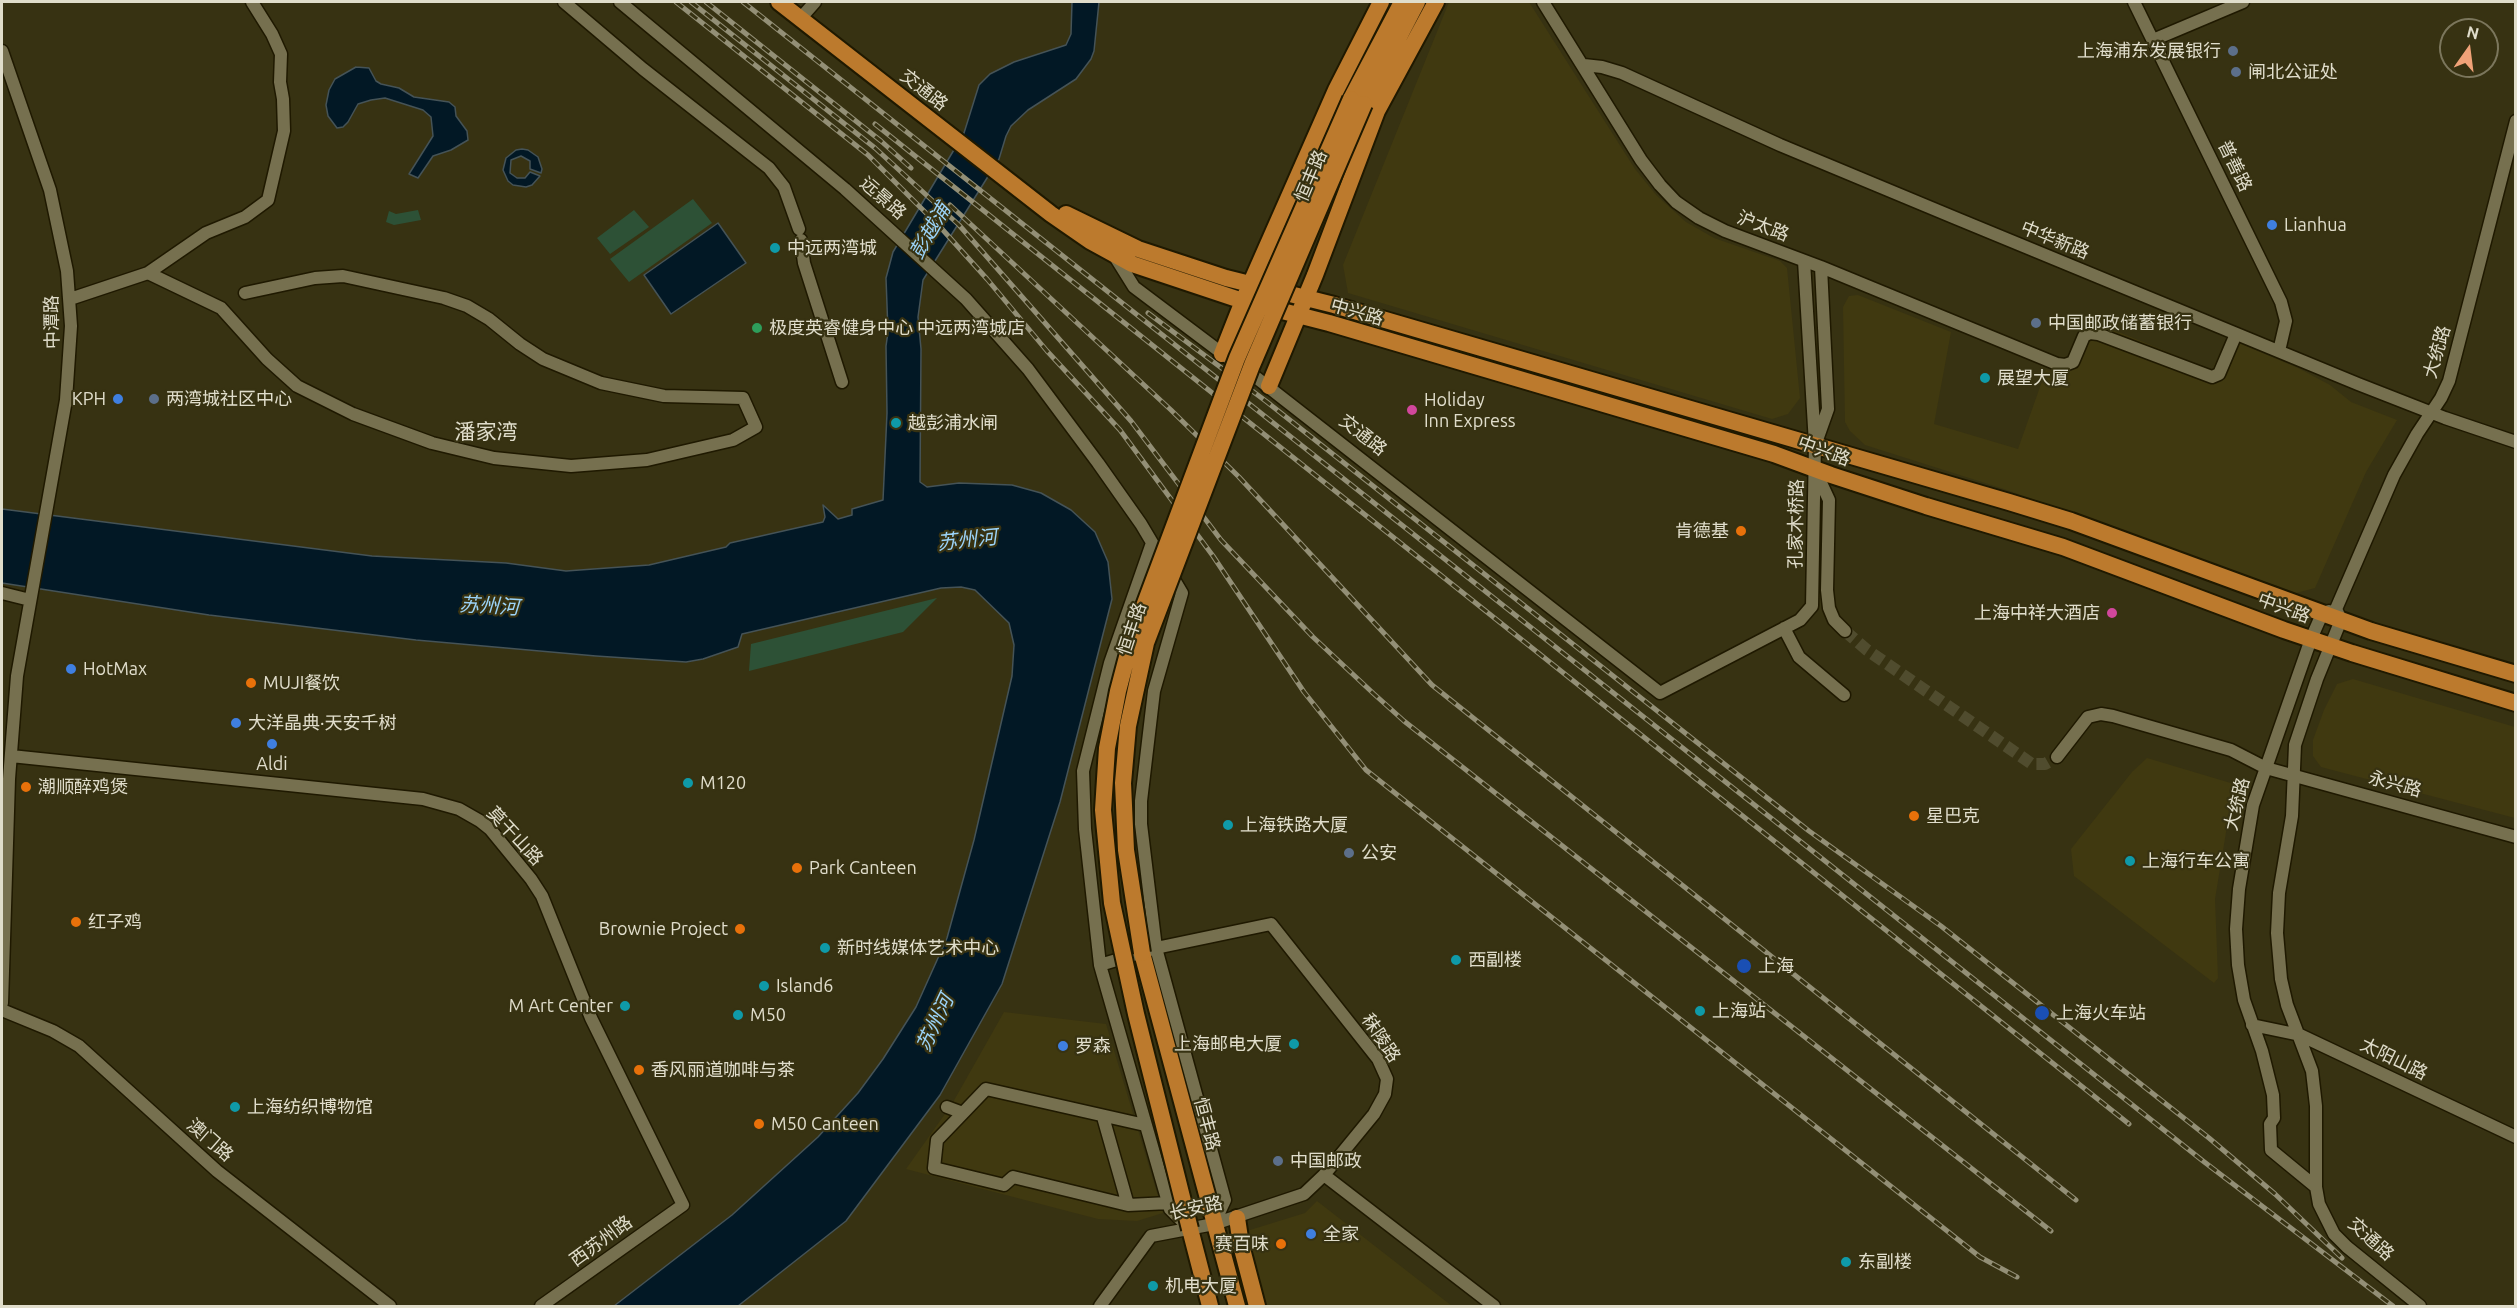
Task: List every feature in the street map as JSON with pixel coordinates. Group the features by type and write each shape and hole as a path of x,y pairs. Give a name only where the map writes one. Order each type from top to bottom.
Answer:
{"main road":[{"name":"交通路","path":"778,2 1059,219 1116,248"},
{"name":"恒丰路","path":"1222,354 1336,90 1381,2"},
{"name":"恒丰路","path":"1210,1306 1136,1014 1112,903 1103,810 1107,748 1118,690 1132,638 1237,358 1401,2"},
{"name":"恒丰路","path":"1237,1306 1137,929 1123,810 1128,726 1143,653 1154,621 1252,365 1357,101 1417,2"},
{"name":"恒丰路","path":"1269,386 1377,111 1436,2"},
{"name":"中兴路","path":"1116,248 1153,255 1250,285 1305,298 1815,444 2071,521 2333,614 2516,674"},
{"name":"中兴路","path":"1116,248 1146,270 1243,301 1774,454 1926,506 2063,547 2311,639 2516,703"},
{"path":"1236,1218 1256,1303 1237,1306"}],"street":[{"path":"70,299 148,273 206,232 245,217 268,200 284,131 280,82 281,54 272,34 252,2"},
{"path":"564,2 643,69 769,168 784,187 800,234 804,263 842,382"},
{"name":"远景路","path":"620,2 896,233 966,299 1028,369 1098,463 1152,543 1182,593 1154,691 1141,801 1145,864 1156,948 1225,1200 1214,1224"},
{"path":"800,19 815,2"},
{"name":"沪太路","path":"1543,2 1641,160 1676,202 1699,218 1725,231 1821,267 2042,358 2065,365 2073,362 2084,336 2090,333 2212,377 2219,374 2236,334"},
{"name":"普善路","path":"2134,2 2281,302 2286,321 2279,351"},
{"path":"2153,40 2243,2"},
{"name":"中潭路","path":"2,51 50,190 62,244 70,299 71,345 68,382 48,506 17,676 11,756 2,1003"},
{"name":"中华新路","path":"1584,65 1622,73 1780,145 2236,334 2432,413 2516,442"},
{"name":"大统路","path":"2316,1187 2271,1150 2270,1124 2274,1118 2273,1095 2262,1051 2244,1000 2239,972 2237,911 2253,805 2278,740 2311,639 2333,614 2394,475 2449,381 2516,121"},
{"name":"交通路","path":"1116,248 1134,287 1222,354 1269,386 1660,693 1784,628"},
{"path":"1804,261 1815,444"},
{"path":"1815,444 1828,409 1821,267"},
{"path":"148,273 221,308 267,359 297,386 353,414 432,443 494,458 571,466 647,460 733,440 756,427 743,398 664,396 601,383 543,359 489,319 467,306 444,298 343,276 315,278 245,293"},
{"name":"孔家木桥路","path":"1784,628 1800,620 1812,606 1815,444"},
{"path":"1815,468 1829,500 1827,590 1829,608 1834,621 1845,631"},
{"path":"1152,543 1110,663 1083,771 1085,829 1100,965 1170,1209 1190,1229"},
{"path":"2,593 31,596"},
{"name":"大统路","path":"2300,1035 2281,979 2277,933 2282,873 2292,816 2295,745 2330,645 2333,614"},
{"path":"1784,628 1799,657 1844,695"},
{"name":"永兴路","path":"2056,757 2088,717 2101,714 2231,750 2266,768 2516,837"},
{"name":"莫干山路","path":"11,756 423,799 459,809 480,821 498,838 542,896 591,1018 683,1206"},
{"name":"秣陵路","path":"1100,965 1156,948 1271,924 1377,1059 1387,1078 1382,1102 1324,1175"},
{"name":"澳门路","path":"2,1010 54,1031 79,1047 204,1160 390,1306"},
{"name":"太阳山路","path":"2252,1025 2300,1035 2516,1137"},
{"name":"交通路","path":"2300,1035 2312,1071 2316,1106 2316,1187 2319,1204 2334,1234 2420,1306"},
{"path":"1145,1125 986,1089 937,1140 934,1168 1004,1185 1013,1177 1128,1205 1169,1203"},
{"path":"947,1107 963,1113"},
{"path":"1103,1117 1128,1205"},
{"path":"1324,1175 1494,1306"},
{"name":"长安路","path":"1100,1306 1151,1236 1236,1218 1304,1194 1324,1175"},
{"name":"西苏州路","path":"541,1306 683,1206"}],"shaded area":[{"path":"1449,2 1529,2 1635,169 1657,196 1686,222 1714,238 1780,261 1787,268 1800,398 1788,414 1772,419 1348,293 1343,265"},
{"path":"1858,295 1951,332 1934,424 2018,449 2046,370 2061,375 2084,318 2212,370 2227,338 2298,368 2330,385 2351,402 2397,420 2366,472 2315,588 2296,593 2007,490 1865,445 1850,431 1845,422 1843,307 1849,296"},
{"path":"2353,679 2515,727 2515,818 2321,767 2313,756 2313,740 2337,684"},
{"path":"2147,758 2234,784 2215,899 2218,978 2214,983 2074,876 2071,849 2132,772"},
{"path":"1004,1012 1106,1024 1163,1213 1137,1221 1098,1219 906,1169 952,1104"},
{"path":"1317,1201 1452,1306 1263,1306 1245,1239 1250,1230 1305,1213"}],"green space":[{"path":"693,199 712,223 629,282 610,259"},
{"path":"418,210 421,220 394,225 386,222 389,211 396,214"},
{"path":"634,210 649,227 610,254 597,238"},
{"path":"937,598 903,632 749,671 751,644"}],"water":[{"path":"1072,2 1099,2 1094,51 1091,59 1076,79 1028,110 1011,126 999,159 923,280 918,317 921,349 920,482 927,487 959,483 1012,485 1041,493 1071,510 1095,532 1108,562 1112,599 1060,802 1002,984 940,1095 846,1221 738,1306 614,1306 732,1215 818,1137 858,1093 916,1007 947,938 974,840 1012,676 1014,645 1009,623 975,590 961,587 941,588 742,634 738,647 703,659 686,662 416,640 209,615 2,583 2,509 372,556 506,563 566,571 649,565 726,547 730,543 823,522 825,517 823,505 838,519 852,515 852,509 883,500 887,413 886,278 893,252 964,133 979,85 990,74 1014,62 1066,45 1071,34"},
{"path":"356,67 369,68 376,81 399,88 414,97 449,102 455,107 456,116 467,131 468,140 451,150 433,156 418,178 409,174 433,136 431,117 423,110 385,98 371,100 358,104 348,122 343,127 337,128 328,116 326,105 329,90 335,79"},
{"path":"522,149 538,157 542,169 541,173 530,169 530,161 521,156 511,160 510,173 517,178 525,178 530,172 540,176 532,185 526,187 513,185 508,181 503,170 506,158 516,150"},
{"path":"718,223 746,263 671,314 644,275"}],"tunnel":[{"path":"1845,631 1867,650 2032,764 2045,764 2057,757"}],"railway":[{"path":"676,2 868,155 942,229 987,279 1047,351 1120,430 1213,556 1304,692 1366,770 1980,1257 2017,1277"},
{"path":"691,2 875,148 959,225 1131,421 1221,540 1313,637 1374,694 1404,721 2051,1231"},
{"path":"706,2 881,141 911,168"},
{"path":"743,2 2203,1161 2393,1306"},
{"path":"875,124 2129,1124"},
{"path":"950,205 1171,410 1239,477 1432,685 2076,1200"},
{"path":"1148,313 1267,402 1809,831 1941,926 2209,1138 2275,1194 2342,1258"}],"place":[{"name":"上海浦东发展银行","path":"2233,51"},
{"name":"闸北公证处","path":"2236,72"},
{"name":"Lianhua","path":"2272,225"},
{"name":"中远两湾城","path":"775,248"},
{"name":"中国邮政储蓄银行","path":"2036,323"},
{"name":"极度英睿健身中心 中远两湾城店","path":"757,328"},
{"name":"展望大厦","path":"1985,378"},
{"name":"KPH","path":"118,399"},
{"name":"两湾城社区中心","path":"154,399"},
{"name":"Holiday Inn Express","path":"1412,410"},
{"name":"越彭浦水闸","path":"896,423"},
{"name":"肯德基","path":"1741,531"},
{"name":"上海中祥大酒店","path":"2112,613"},
{"name":"HotMax","path":"71,669"},
{"name":"MUJI餐饮","path":"251,683"},
{"name":"大洋晶典·天安千树","path":"236,723"},
{"name":"Aldi","path":"272,744"},
{"name":"M120","path":"688,783"},
{"name":"潮顺醉鸡煲","path":"26,787"},
{"name":"星巴克","path":"1914,816"},
{"name":"上海铁路大厦","path":"1228,825"},
{"name":"公安","path":"1349,853"},
{"name":"上海行车公寓","path":"2130,861"},
{"name":"Park Canteen","path":"797,868"},
{"name":"红子鸡","path":"76,922"},
{"name":"Brownie Project","path":"740,929"},
{"name":"新时线媒体艺术中心","path":"825,948"},
{"name":"西副楼","path":"1456,960"},
{"name":"上海","path":"1744,966"},
{"name":"Island6","path":"764,986"},
{"name":"M Art Center","path":"625,1006"},
{"name":"上海站","path":"1700,1011"},
{"name":"上海火车站","path":"2042,1013"},
{"name":"M50","path":"738,1015"},
{"name":"上海邮电大厦","path":"1294,1044"},
{"name":"罗森","path":"1063,1046"},
{"name":"香风丽道咖啡与茶","path":"639,1070"},
{"name":"上海纺织博物馆","path":"235,1107"},
{"name":"M50 Canteen","path":"759,1124"},
{"name":"中国邮政","path":"1278,1161"},
{"name":"全家","path":"1311,1234"},
{"name":"赛百味","path":"1281,1244"},
{"name":"东副楼","path":"1846,1262"},
{"name":"机电大厦","path":"1153,1286"}],"district":[{"name":"潘家湾","path":"486,432"}],"water label":[{"name":"彭越浦","path":"930,231"},
{"name":"苏州河","path":"967,540"},
{"name":"苏州河","path":"489,606"},
{"name":"苏州河","path":"935,1023"}]}
